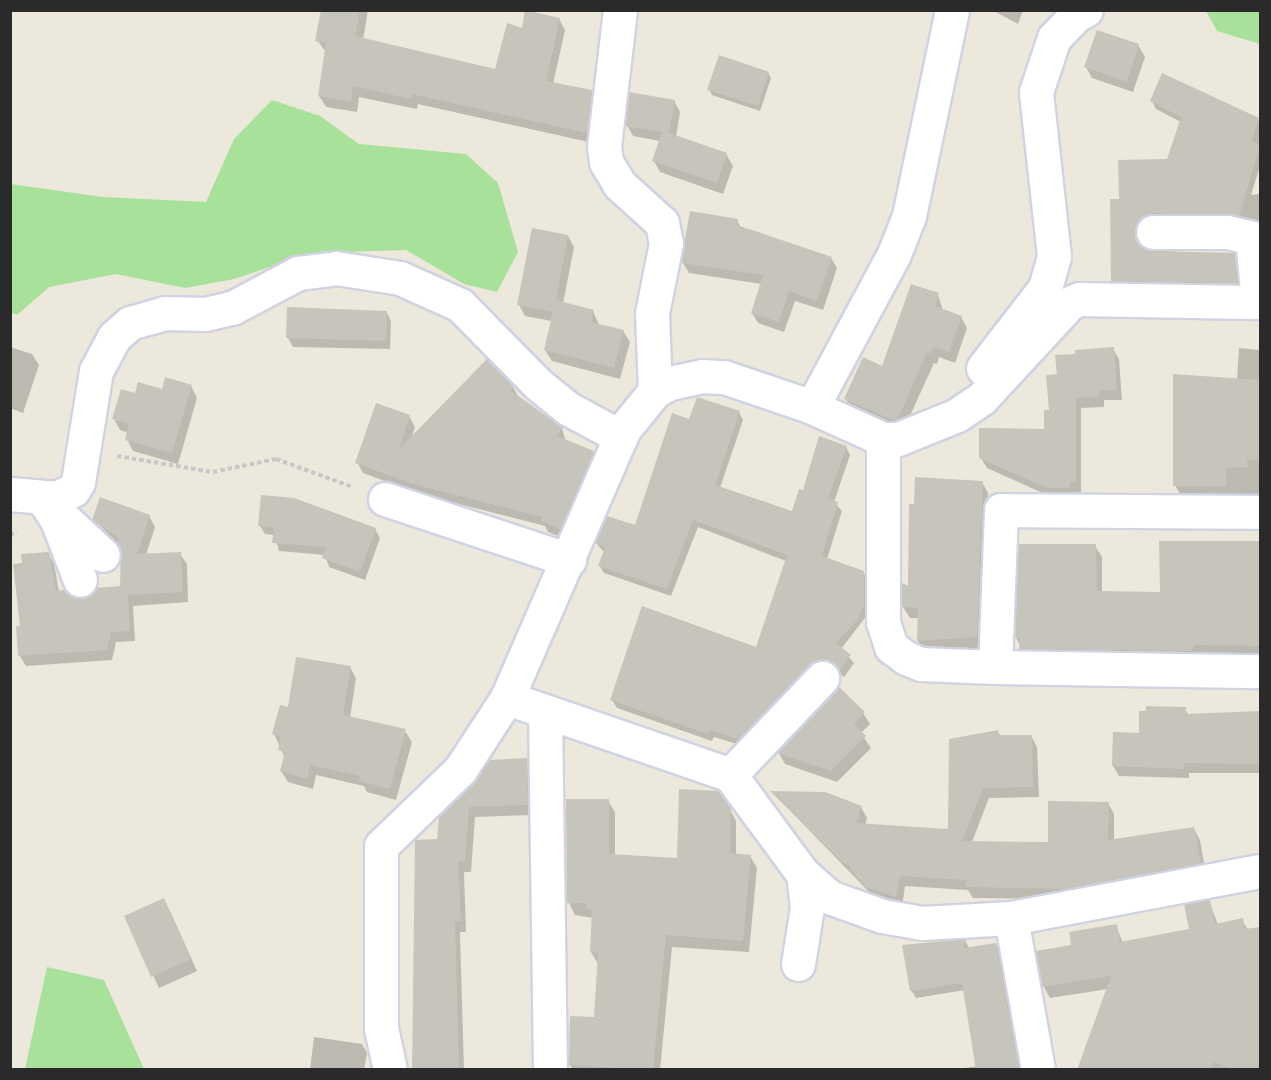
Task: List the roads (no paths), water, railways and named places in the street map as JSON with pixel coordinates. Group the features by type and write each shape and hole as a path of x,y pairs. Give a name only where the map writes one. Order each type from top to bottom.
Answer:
{"street":[{"path":"620,10 604,147 606,162 619,184 662,223 666,243 652,313 655,391"},
{"path":"812,407 894,254 909,216 952,10"},
{"path":"936,425 1045,288 1054,256 1036,92 1054,38 1076,15 1086,10"},
{"path":"390,1070 381,1028 381,846 460,770 507,698 621,437 636,411 655,391 670,382 702,376 724,377 812,407 883,440 898,439 936,425 982,398 1071,303 1259,302 1252,238 1227,232 1153,232"},
{"path":"48,506 57,498 73,490 78,482 96,371 114,337 130,323 165,314 205,314 232,308 298,273 336,268 400,278 460,305 554,397 621,437"},
{"path":"883,440 881,594 885,636 891,647 921,664 1260,671"},
{"path":"10,494 48,506 103,555"},
{"path":"385,499 569,560"},
{"path":"48,506 80,580"},
{"path":"995,667 1001,510 1260,513"},
{"path":"730,775 822,678"},
{"path":"507,698 730,775 803,874 829,897 882,916 922,923 1011,918 1260,871"},
{"path":"545,713 550,1070"},
{"path":"798,964 807,907 803,874"},
{"path":"1011,918 1038,1070"}]}
